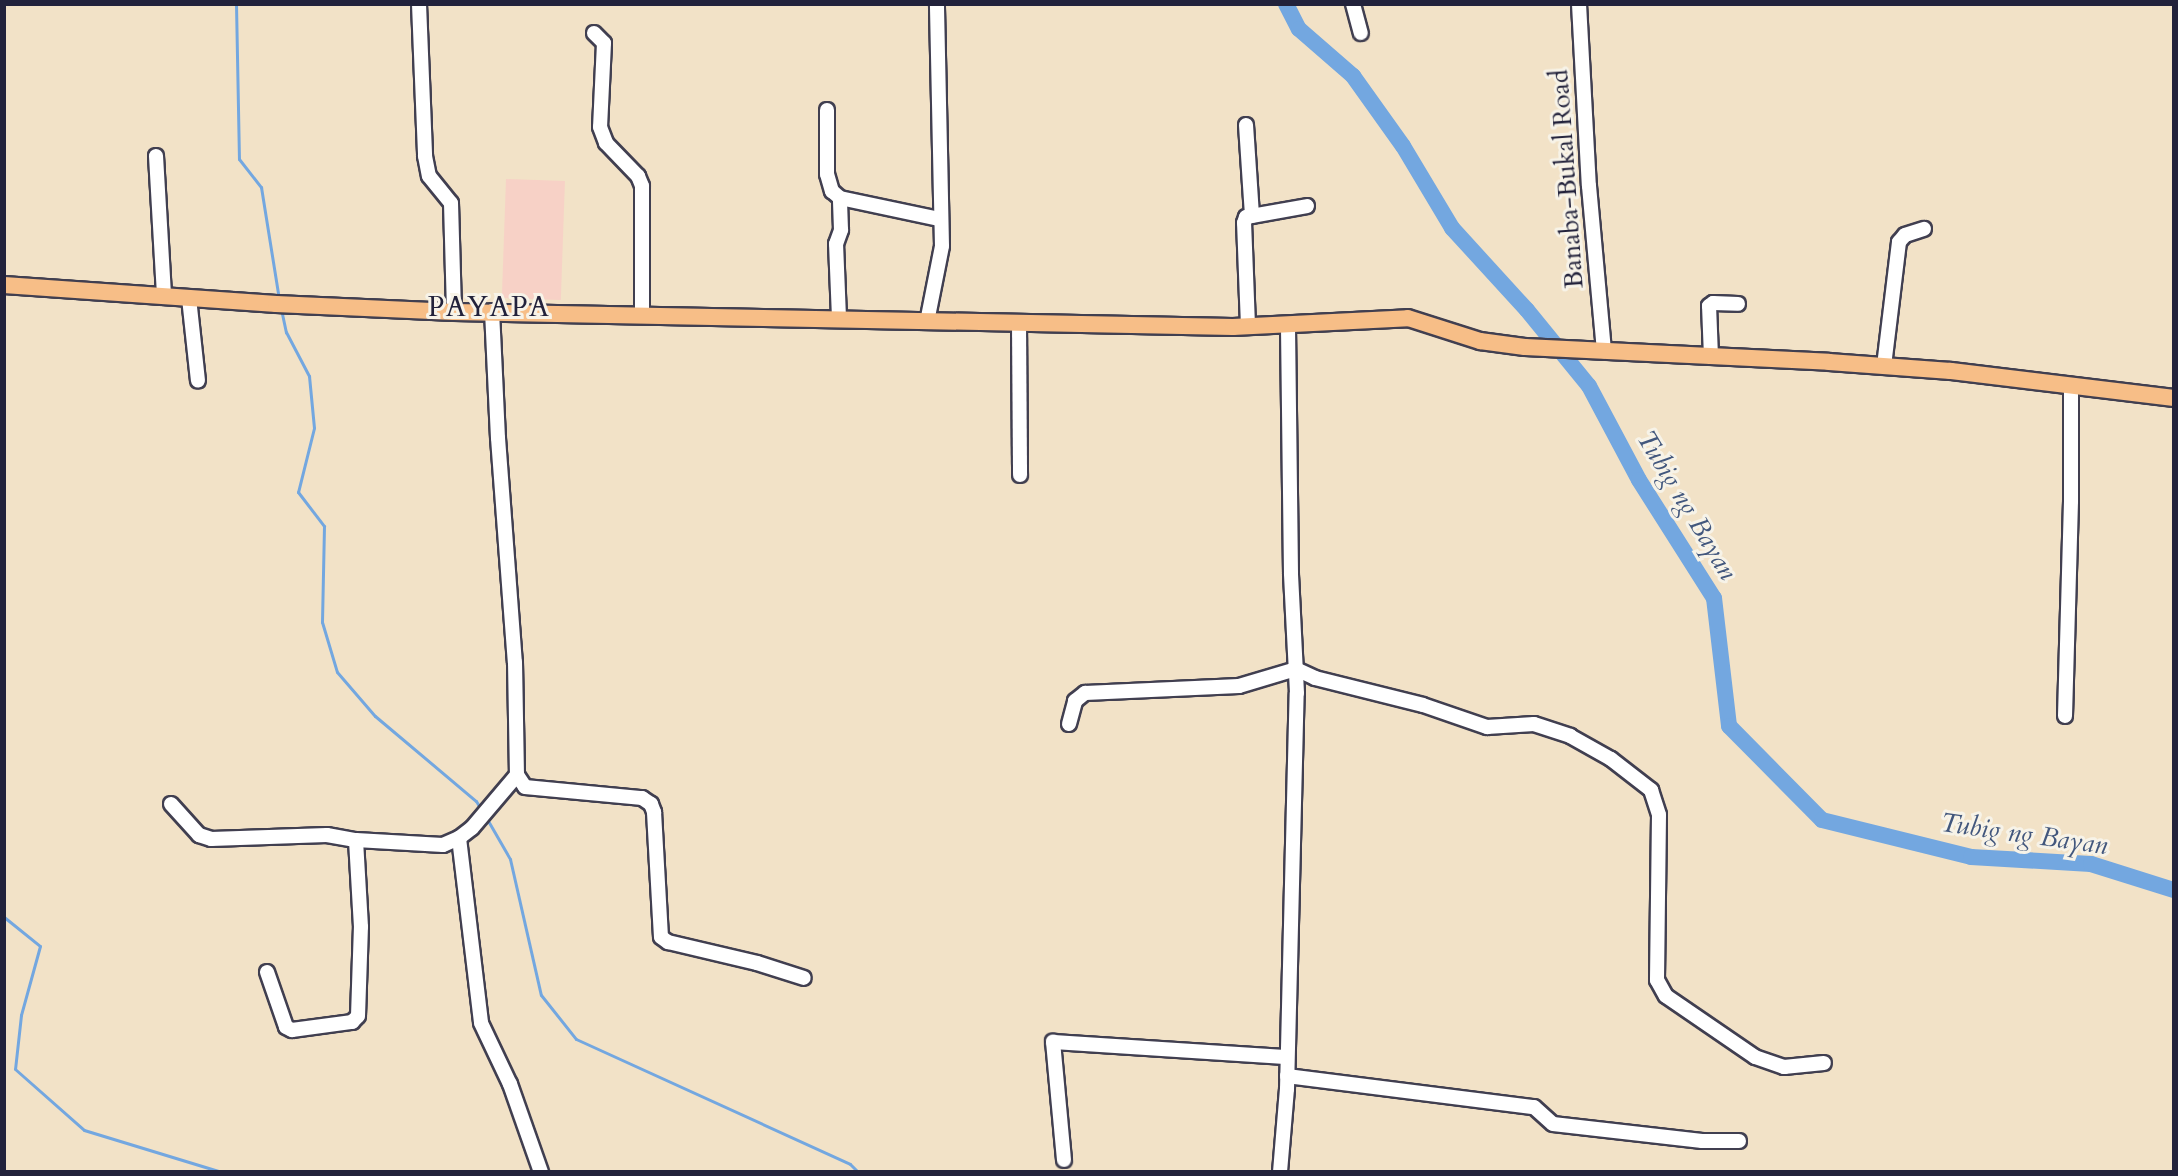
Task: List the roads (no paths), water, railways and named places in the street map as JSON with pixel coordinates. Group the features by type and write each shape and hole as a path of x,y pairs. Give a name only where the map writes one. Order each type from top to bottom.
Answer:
{"main road":[{"path":"4,285 281,304 454,312 839,318 1019,324 1248,326 1408,318 1480,341 1560,349 1884,366 2174,398"}],"street":[{"path":"419,4 424,156 429,176 451,203 454,312"},
{"path":"927,322 942,246 937,4"},
{"path":"1353,4 1361,33"},
{"name":"Banaba-Bukal Road","path":"1580,4 1589,186 1604,351"},
{"path":"594,33 604,43 600,127 606,143 638,176 642,186 642,314"},
{"path":"827,110 827,174 832,191 840,198 940,219"},
{"path":"1246,125 1252,216"},
{"path":"156,156 164,296"},
{"path":"839,318 836,244 841,230 840,198"},
{"path":"1248,326 1244,223 1246,217 1307,206"},
{"path":"1884,366 1899,242 1905,235 1924,229"},
{"path":"189,298 198,381"},
{"path":"1711,357 1709,306 1713,303 1738,304"},
{"path":"492,311 498,438 515,662 517,775 525,788 642,798 651,804 654,812 661,937 668,942 757,963 804,978"},
{"path":"1019,324 1020,476"},
{"path":"1280,1172 1287,1076 1296,669 1291,573 1288,324"},
{"path":"2065,716 2071,501 2071,385"},
{"path":"1068,724 1075,701 1085,693 1239,686 1296,669 1314,678 1423,705 1487,727 1534,724 1570,735 1611,759 1651,790 1659,815 1657,980 1666,996 1755,1058 1784,1067 1824,1063"},
{"path":"171,804 199,835 211,839 327,835 356,840 443,845 459,838 472,828 517,775"},
{"path":"459,838 481,1023 510,1084 541,1172"},
{"path":"267,972 286,1027 292,1030 352,1022 358,1016 361,927 356,840"},
{"path":"1064,1160 1053,1042 1287,1057"},
{"path":"1287,1076 1533,1107 1553,1124 1702,1141 1740,1141"}],"waterway":[{"path":"236,4 239,159 261,187 279,299"},
{"name":"Tubig ng Bayan","path":"1286,4 1299,29 1353,76 1403,146 1452,228 1527,310 1589,386 1639,480 1714,598 1729,726 1822,820 1971,857 2091,864 2174,890"},
{"path":"281,309 286,332 309,376 314,428 298,492 324,526 322,622 337,672 375,716 476,801 482,811"},
{"path":"487,819 510,859 541,995 576,1039 850,1164 858,1172"},
{"path":"4,917 40,946 21,1015 15,1069 84,1130 221,1172"}],"district":[{"name":"PAYAPA","path":"489,307"}]}
